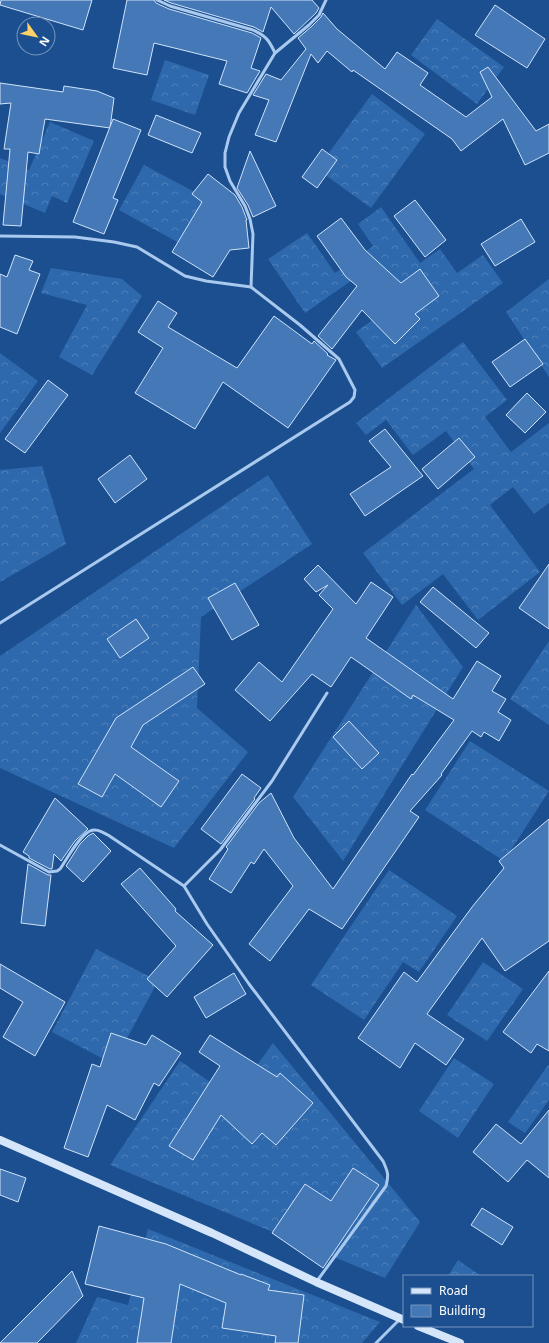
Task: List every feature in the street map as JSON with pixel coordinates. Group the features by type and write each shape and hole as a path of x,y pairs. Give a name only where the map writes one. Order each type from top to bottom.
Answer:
{"street":[{"path":"0,1140 212,1232 316,1282 402,1319"},
{"path":"420,1327 460,1343"}],"lane":[{"path":"157,0 170,6 253,30 262,34 269,40 275,52"},
{"path":"251,286 253,234 250,219 245,206 230,181 225,167 225,153 229,137 239,113 275,52 309,25 319,15 326,0"},
{"path":"0,236 75,238 114,242 137,247 185,276 206,281 251,286 300,325 339,359 355,390 354,397 350,402 0,623"},
{"path":"184,886 220,850 272,781 327,692"},
{"path":"0,845 49,872 57,871 60,869 84,835 90,831 98,830 108,835 184,886 207,924 249,984 383,1161 388,1176 386,1186 316,1282"},
{"path":"376,1343 402,1319"}],"green space":[{"path":"437,19 504,67 477,104 411,55"},
{"path":"165,60 209,75 195,115 151,100"},
{"path":"372,94 425,134 371,208 317,169"},
{"path":"50,122 94,141 67,203 52,196 45,213 0,194 0,158 29,170"},
{"path":"144,165 215,203 190,249 119,210"},
{"path":"381,207 420,263 440,249 457,273 483,255 503,283 382,368 356,332 383,312 358,276 305,313 268,259 307,233 335,273 373,246 358,224"},
{"path":"51,268 122,279 142,296 92,375 59,357 87,305 41,293"},
{"path":"549,279 549,377 506,312"},
{"path":"463,342 507,400 485,417 511,452 549,423 549,503 534,514 513,487 490,505 540,572 478,620 443,574 402,605 363,553 474,469 446,431 413,455 386,420 366,435 356,423"},
{"path":"0,353 38,381 0,433"},
{"path":"42,466 66,544 0,582 0,470"},
{"path":"268,475 312,544 201,617 197,708 248,752 174,848 0,768 0,656"},
{"path":"416,605 463,667 343,861 293,797"},
{"path":"549,641 549,725 510,699"},
{"path":"470,741 549,791 504,861 425,810"},
{"path":"389,870 457,916 419,972 403,962 364,1020 311,985"},
{"path":"96,949 158,981 113,1064 52,1032"},
{"path":"483,962 523,989 487,1041 447,1015"},
{"path":"273,1043 420,1222 385,1278 110,1165 180,1061 233,1098"},
{"path":"454,1058 494,1084 458,1138 419,1111"},
{"path":"548,1065 549,1100 525,1133 508,1122"},
{"path":"148,1229 380,1322 362,1343 76,1343 97,1297 128,1305"},
{"path":"458,1260 480,1275 449,1275"}],"building":[{"path":"1,0 92,0 83,30 56,22 56,16 37,16 0,5"},
{"path":"127,0 154,0 156,3 169,9 252,33 261,38 251,68 260,71 247,93 219,84 227,61 154,43 147,75 113,68"},
{"path":"164,0 312,0 319,8 316,13 294,34 271,7 263,32 254,27"},
{"path":"495,5 545,39 527,68 475,35"},
{"path":"323,13 337,29 385,69 397,52 428,73 420,85 466,117 492,97 480,72 488,67 536,131 549,124 549,153 525,165 503,119 461,151 452,139 353,70 352,72 327,51 318,63 311,54 276,142 255,135 269,100 253,95 266,74 281,80 306,49 298,38 321,17"},
{"path":"0,83 63,92 64,86 97,91 114,98 110,128 45,119 39,154 28,152 21,226 3,225 10,149 4,149 11,103 0,104"},
{"path":"156,115 201,133 192,153 148,135"},
{"path":"113,119 141,130 113,198 118,200 104,234 73,222"},
{"path":"322,149 337,160 317,188 302,177"},
{"path":"250,151 276,206 253,217 248,205 237,188"},
{"path":"208,174 235,195 242,207 247,220 249,248 230,250 213,277 172,252 202,202 192,194"},
{"path":"415,200 446,240 425,257 394,216"},
{"path":"341,218 365,250 401,283 420,269 439,296 415,314 420,319 395,344 362,310 332,349 318,336 357,286 346,277 317,236"},
{"path":"521,219 535,242 495,266 481,244"},
{"path":"15,255 33,261 29,270 40,274 17,334 0,327 0,274 7,277"},
{"path":"158,301 177,313 168,327 237,368 274,316 312,344 314,341 328,354 327,355 336,360 288,428 223,382 195,429 135,393 163,348 138,332"},
{"path":"525,339 543,364 510,387 492,362"},
{"path":"48,380 68,395 25,453 5,439"},
{"path":"527,393 546,412 525,433 506,415"},
{"path":"385,429 423,476 365,516 350,494 391,467 369,441"},
{"path":"459,438 475,457 438,489 422,469"},
{"path":"130,455 147,479 115,503 98,479"},
{"path":"549,564 549,629 519,608"},
{"path":"318,565 356,604 371,582 393,597 366,638 453,699 477,661 501,676 492,691 506,699 498,712 511,720 499,741 484,732 481,737 472,731 441,774 442,775 410,811 419,817 342,929 309,909 270,961 249,944 293,886 264,849 254,864 251,862 231,893 209,879 228,849 226,847 259,803 271,793 294,838 333,889 412,774 413,775 454,720 413,695 411,699 351,657 331,687 312,674 270,721 235,690 259,662 282,682 333,609 319,595 328,585 316,592 304,579"},
{"path":"235,583 259,625 232,640 208,598"},
{"path":"433,587 489,633 476,648 420,602"},
{"path":"136,619 149,638 120,658 107,639"},
{"path":"193,667 205,684 143,725 131,747 179,781 161,807 115,774 102,797 78,784 116,718"},
{"path":"349,721 379,753 362,769 333,737"},
{"path":"242,774 261,788 254,798 255,799 221,844 201,829"},
{"path":"55,798 88,829 75,841 61,861 54,854 52,869 50,869 29,858 29,856 23,852"},
{"path":"549,819 549,941 505,971 482,938 427,1014 464,1039 446,1065 415,1043 400,1068 358,1038 404,972 417,982 472,907 504,868 499,861"},
{"path":"93,833 111,851 83,882 66,866 80,844"},
{"path":"28,864 48,875 51,875 45,926 21,923"},
{"path":"140,868 176,909 175,911 213,945 167,997 147,979 176,946 121,884"},
{"path":"0,964 65,1002 35,1056 3,1037 23,1002 0,988"},
{"path":"549,971 549,1051 537,1044 531,1053 503,1032"},
{"path":"234,973 246,994 206,1018 194,997"},
{"path":"111,1033 146,1045 152,1035 181,1053 159,1086 154,1083 135,1120 107,1105 88,1157 64,1148 92,1064 100,1067"},
{"path":"210,1035 277,1077 280,1073 313,1103 276,1145 262,1133 252,1144 221,1115 193,1160 169,1146 220,1066 199,1052"},
{"path":"549,1110 549,1178 527,1160 508,1182 473,1152 496,1124 521,1144"},
{"path":"353,1168 379,1185 323,1268 272,1233 305,1184 331,1201"},
{"path":"0,1169 26,1178 18,1202 0,1195"},
{"path":"482,1208 513,1227 502,1245 471,1225"},
{"path":"99,1226 166,1244 241,1275 270,1285 268,1290 304,1295 298,1343 275,1343 276,1336 222,1328 226,1303 180,1284 171,1343 137,1343 144,1298 85,1284"},
{"path":"72,1271 83,1296 37,1343 0,1343"}]}
